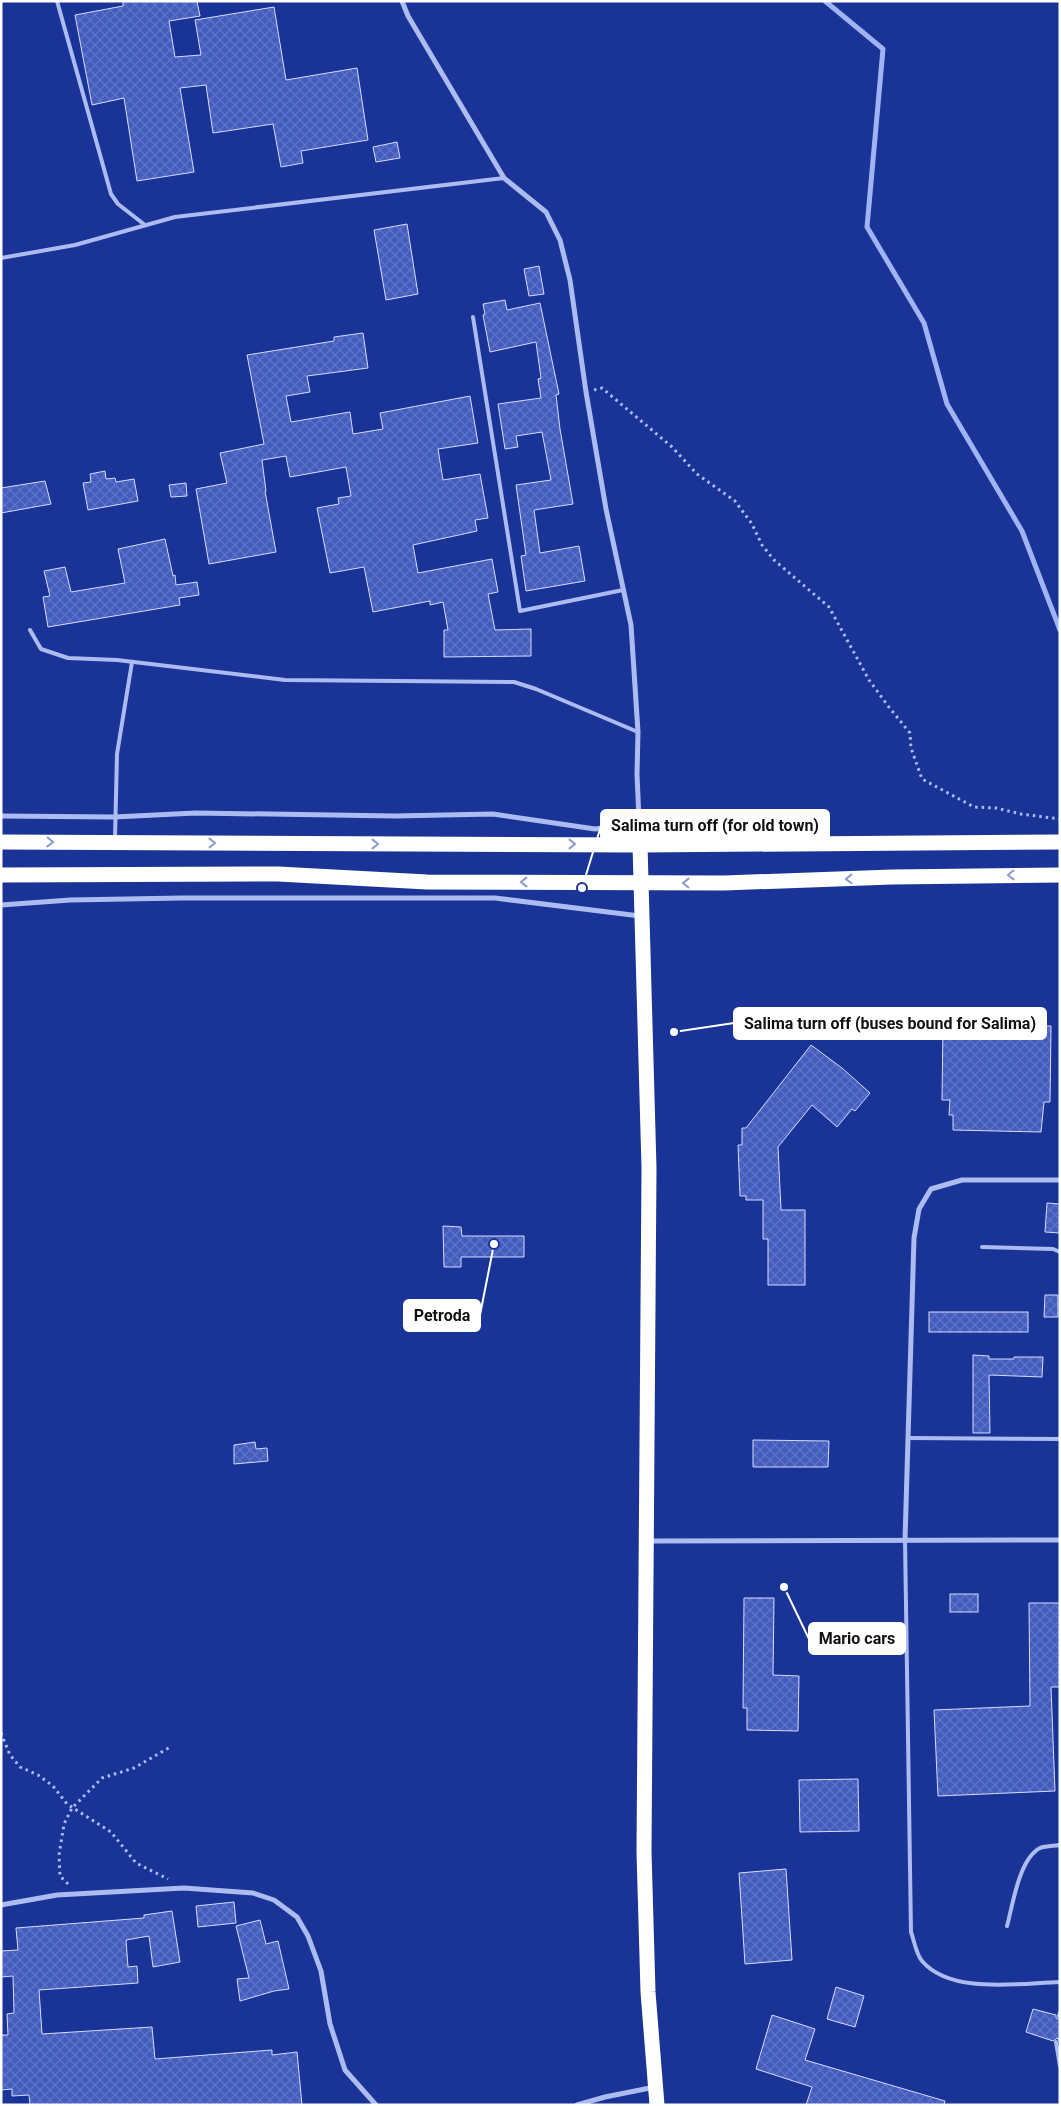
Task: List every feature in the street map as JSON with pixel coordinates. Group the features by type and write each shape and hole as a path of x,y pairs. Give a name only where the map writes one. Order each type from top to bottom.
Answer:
{"highway":[{"path":"1,842 640,845 1060,842"},
{"path":"640,845 649,1168 644,1852 648,1992 657,2105"},
{"path":"1,875 278,874 427,882 724,883 892,877 1060,875"}],"street":[{"path":"402,1 408,16 504,178 546,212 560,240 570,280 586,392 606,509 631,625 638,732 637,774 640,845"},
{"path":"1,816 114,817 196,813 395,816 493,814 595,829 640,823"},
{"path":"1,905 70,900 182,898 495,898 641,916"},
{"path":"905,1540 914,1238 919,1209 931,1189 962,1180 1060,1180"},
{"path":"647,1541 1060,1540"},
{"path":"1,1905 57,1895 184,1888 253,1893 274,1900 297,1918 308,1936 321,1971 330,2024 344,2070 376,2105"},
{"path":"577,2105 655,2087"}],"lane":[{"path":"57,1 111,194 118,204 145,225"},
{"path":"1,258 76,245 175,217 221,210 504,178"},
{"path":"473,317 520,611 623,590"},
{"path":"30,630 42,650 53,655 68,658 132,662 285,680 514,682 536,688 638,732"},
{"path":"115,843 114,817 117,754 132,662"},
{"path":"982,1247 1053,1249 1060,1252"},
{"path":"908,1438 1060,1439"},
{"path":"905,1540 912,1932 921,1960 942,1977 975,1984 1060,1982"},
{"path":"1007,1926 1021,1877 1029,1857 1041,1848 1060,1845"},
{"path":"1056,2042 1060,2066"}],"path":[{"path":"586,392 602,388 672,447 697,474 734,501 752,524 762,545 774,560 828,607 869,680 910,733 911,748 922,778 974,806 1060,819"},
{"path":"1,1733 10,1755 20,1767 38,1775 52,1786 66,1804 111,1832 136,1863 184,1888"},
{"path":"76,1894 60,1876 59,1856 64,1824 72,1808 102,1778 134,1768 172,1746"}],"building":[{"path":"123,1 197,1 200,16 169,21 175,57 201,55 195,20 274,7 286,80 357,68 368,140 301,151 303,163 281,167 273,124 213,133 206,85 180,88 194,172 137,181 124,98 92,105 75,15 123,6"},
{"path":"397,142 400,158 376,162 373,147"},
{"path":"407,224 418,294 386,300 374,230"},
{"path":"539,266 544,294 529,296 524,269"},
{"path":"505,300 507,310 540,303 559,394 556,395 560,429 573,504 534,510 540,553 579,546 585,581 526,591 521,556 526,555 516,485 551,480 542,432 516,436 518,447 505,449 498,404 541,398 538,379 541,378 536,342 490,352 483,315 485,314 483,304"},
{"path":"363,333 368,368 307,376 310,392 286,396 291,422 350,412 353,434 383,429 380,413 470,396 478,443 438,449 443,480 480,474 488,518 475,520 477,531 413,545 418,573 492,559 498,592 488,594 495,630 531,629 531,656 444,657 444,630 448,630 443,602 430,605 430,601 373,612 364,567 330,573 317,508 339,504 338,498 351,496 346,467 290,477 286,456 262,460 265,491 276,552 209,564 196,489 227,483 220,453 264,444 247,355 334,341 334,337"},
{"path":"105,471 106,479 115,478 116,482 134,479 138,501 88,510 83,483 91,482 90,474"},
{"path":"45,481 51,504 1,513 1,488"},
{"path":"186,483 187,496 171,497 169,485"},
{"path":"165,539 176,585 197,582 199,595 179,598 180,605 48,627 43,597 50,596 44,571 65,567 71,592 125,583 118,549"},
{"path":"978,1015 1023,1016 1022,1026 1051,1026 1050,1102 1044,1102 1041,1132 953,1130 953,1115 949,1115 950,1100 942,1100 943,1024 968,1024 969,1017 978,1018"},
{"path":"811,1045 842,1068 870,1093 855,1111 852,1109 837,1127 812,1105 778,1147 781,1210 805,1210 805,1285 768,1285 768,1239 763,1239 763,1200 746,1200 746,1196 740,1196 738,1145 742,1145 742,1128 746,1128"},
{"path":"1047,1203 1060,1204 1060,1233 1045,1232"},
{"path":"443,1226 461,1227 462,1236 524,1236 524,1257 461,1257 461,1267 444,1267"},
{"path":"1045,1295 1058,1295 1058,1317 1044,1317"},
{"path":"929,1312 1028,1312 1028,1332 929,1332"},
{"path":"973,1355 989,1356 989,1359 1043,1357 1042,1377 989,1375 990,1433 973,1433"},
{"path":"753,1440 829,1441 828,1467 753,1467"},
{"path":"255,1442 256,1449 267,1448 268,1461 234,1464 234,1445"},
{"path":"950,1594 978,1594 978,1612 950,1612"},
{"path":"744,1598 774,1598 773,1675 799,1676 798,1731 747,1730 747,1708 743,1708"},
{"path":"1029,1603 1060,1603 1060,1687 1051,1687 1055,1791 938,1796 934,1710 1030,1706"},
{"path":"858,1779 859,1831 800,1832 799,1780"},
{"path":"786,1869 792,1960 745,1964 739,1873"},
{"path":"234,1902 236,1923 198,1927 196,1906"},
{"path":"172,1911 180,1962 153,1967 149,1936 126,1940 128,1967 137,1966 138,1983 39,1990 42,2034 152,2027 155,2059 272,2050 272,2055 297,2052 302,2105 30,2105 29,2095 12,2096 12,2089 1,2090 1,2035 8,2035 7,2014 14,2013 13,1976 1,1977 1,1951 18,1950 16,1928 144,1918 144,1915"},
{"path":"260,1920 266,1944 278,1941 289,1989 274,1991 240,2001 237,1979 249,1978 236,1926"},
{"path":"836,1987 864,1996 855,2027 827,2019"},
{"path":"1033,2009 1056,2015 1056,2018 1060,2020 1060,2042 1057,2038 1053,2041 1026,2032"},
{"path":"772,2015 815,2029 805,2060 945,2101 944,2105 806,2105 812,2087 756,2069"}],"waterway":[{"path":"825,1 883,49 867,227 924,323 947,404 1022,531 1060,630"}],"place":[{"name":"Salima turn off (for old town)","path":"582,888"},
{"name":"Salima turn off (buses bound for Salima)","path":"674,1032"},
{"name":"Petroda","path":"494,1244"},
{"name":"Mario cars","path":"784,1587"}]}
